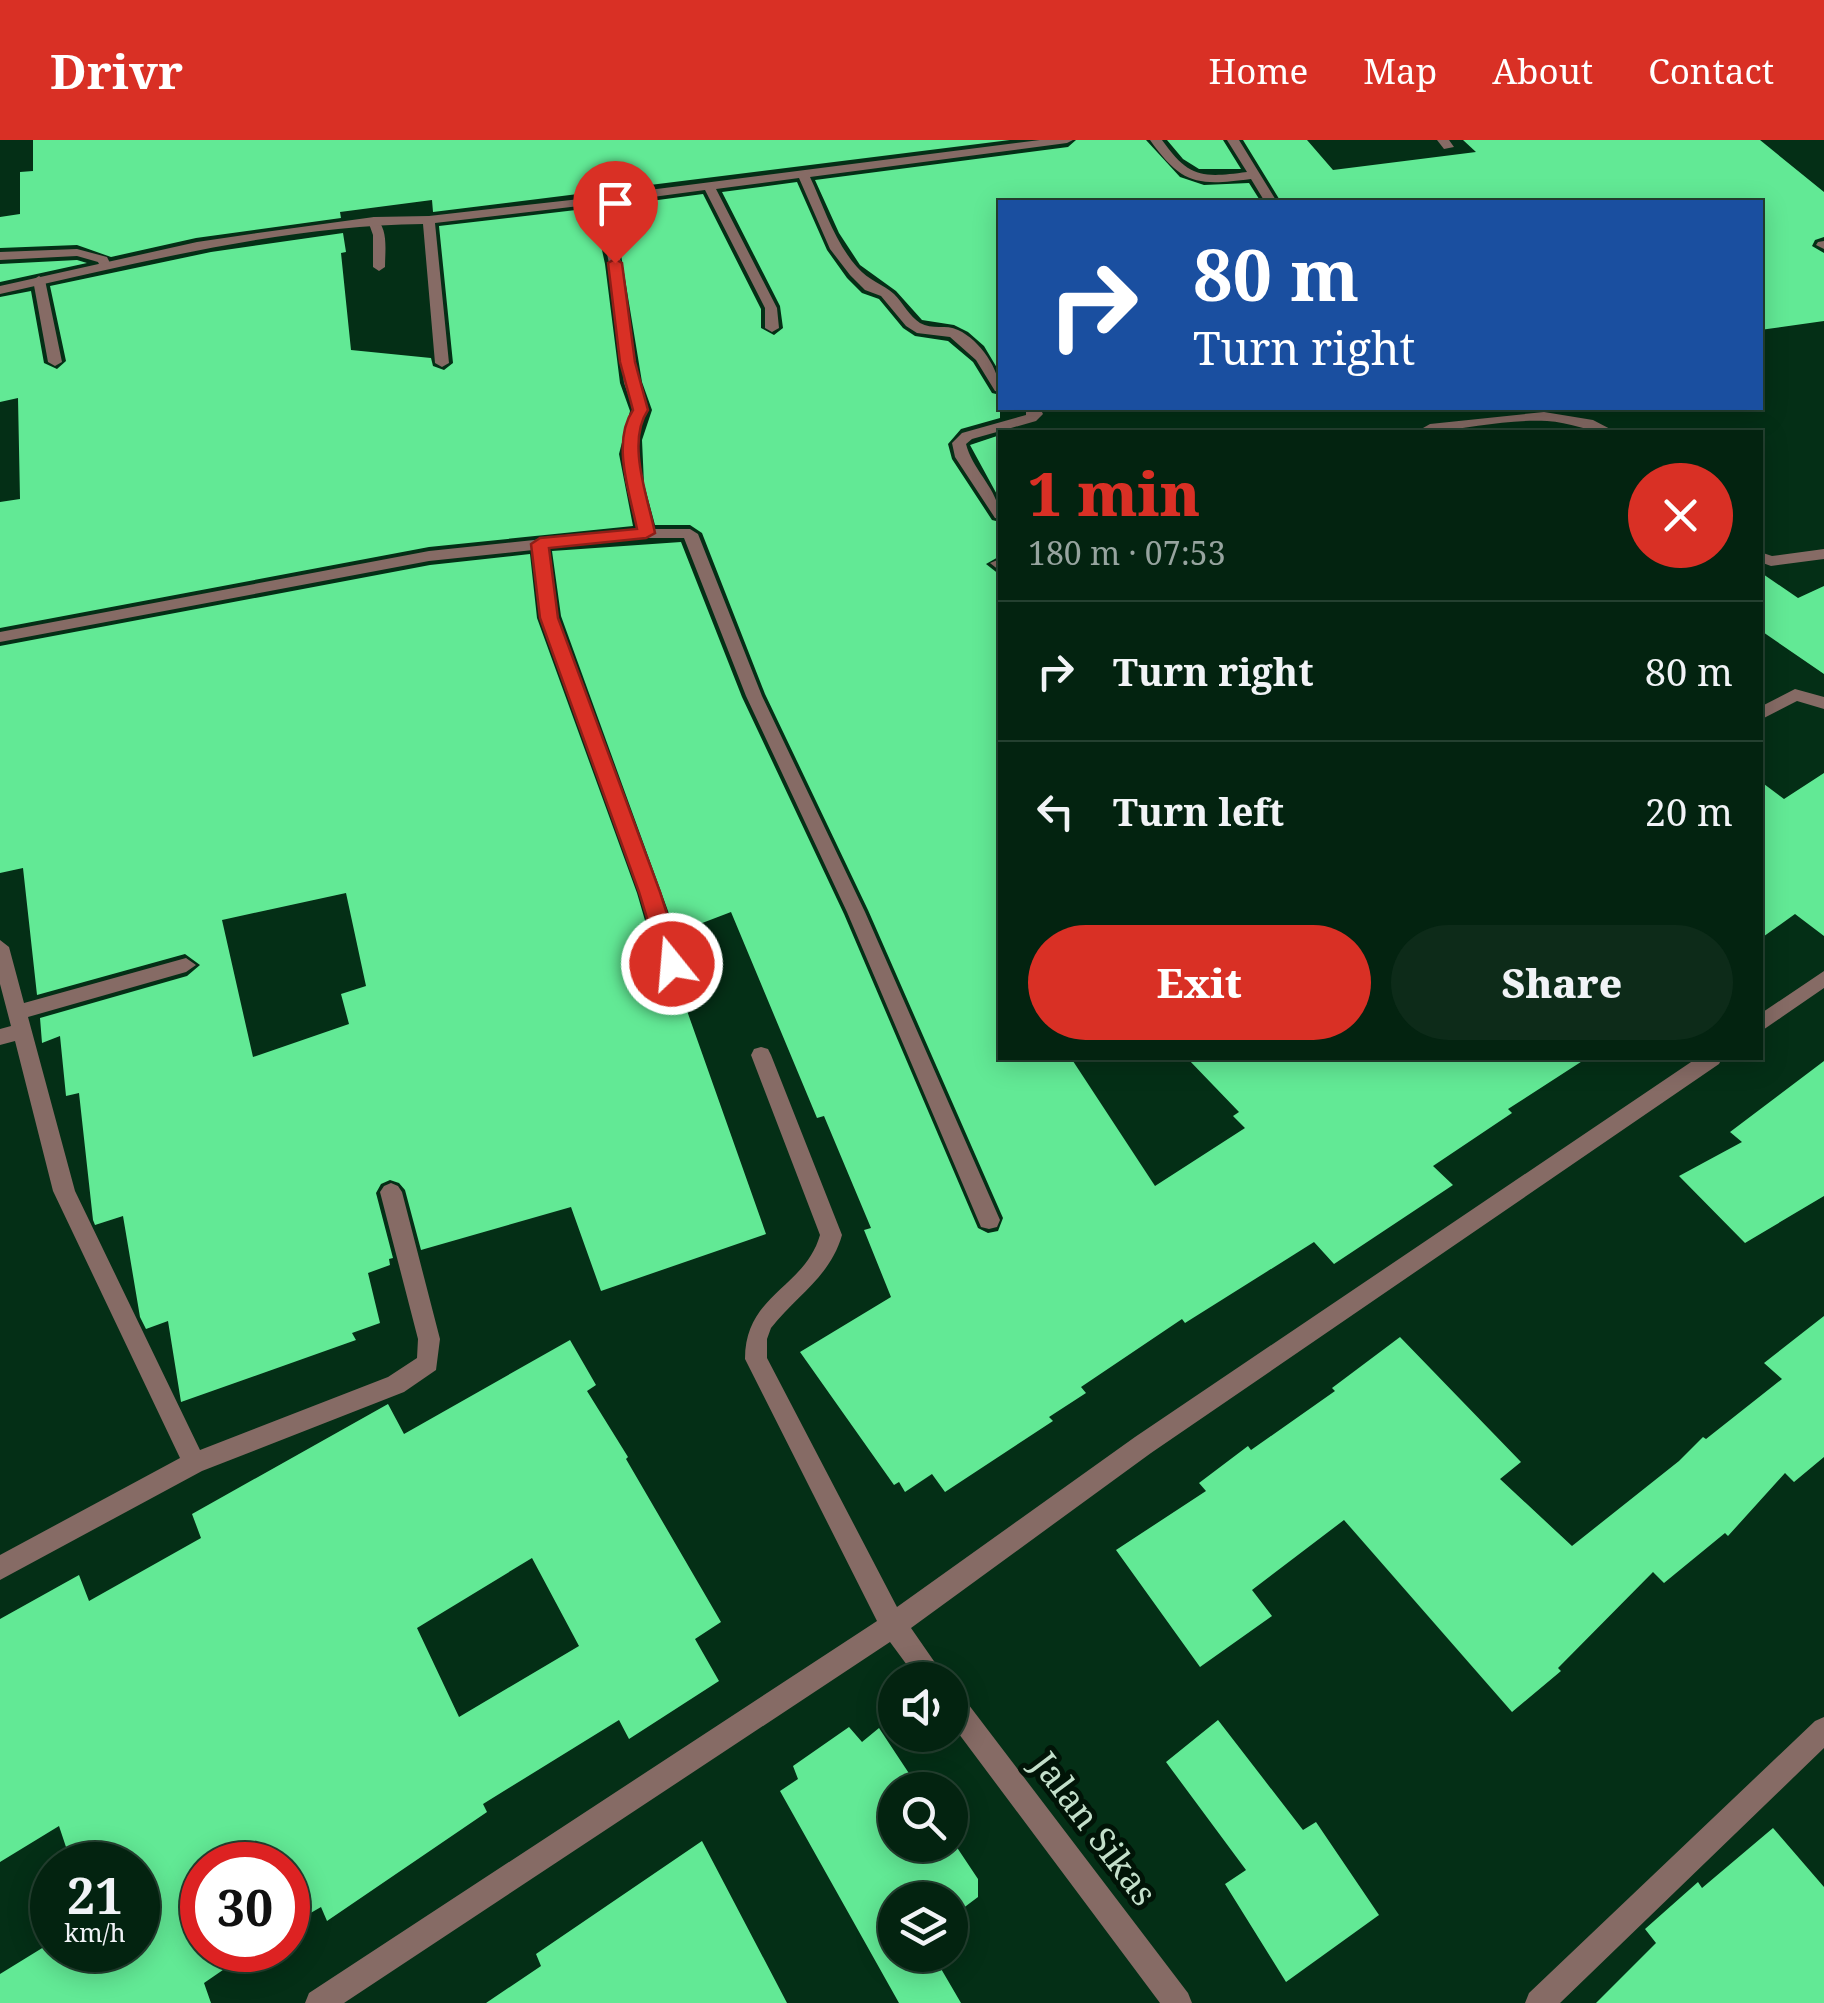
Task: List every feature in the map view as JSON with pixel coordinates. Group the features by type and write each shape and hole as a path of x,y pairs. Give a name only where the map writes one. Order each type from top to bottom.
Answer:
{"street":[{"path":"0,290 197,246 374,221 430,220 1067,140"},
{"path":"1156,140 1183,174 1210,181 1253,176"},
{"path":"1233,140 1271,200"},
{"path":"803,174 836,249 854,272 870,287 886,293 910,323 922,330 954,333 981,358 998,385"},
{"path":"708,185 771,308 772,328"},
{"path":"601,200 615,263 629,372 640,410 633,421 631,452 646,533"},
{"path":"430,220 442,363"},
{"path":"374,221 380,235 379,267"},
{"path":"0,256 12,258 61,249 89,252 105,265"},
{"path":"39,280 55,362"},
{"path":"998,513 962,457 958,443 967,436 1031,418 1035,410"},
{"path":"1430,428 1539,416 1587,420 1606,430"},
{"path":"0,637 397,561 646,533 680,532 692,536 754,696 856,912 989,1220"},
{"path":"540,544 549,618 672,964"},
{"path":"1763,558 1770,561 1824,554"},
{"path":"1763,712 1795,695 1824,703"},
{"path":"0,947 13,1027 64,1191 194,1464"},
{"path":"13,1027 186,965"},
{"path":"1763,1022 1824,978"},
{"path":"761,1055 832,1235 822,1262 776,1304 764,1322 756,1340 756,1360 892,1624 920,1662"},
{"path":"319,2003 892,1624 1143,1445 1709,1060"},
{"path":"0,1568 194,1464 396,1385 428,1363 429,1340 391,1192"},
{"name":"Jalan Sikas","path":"968,1724 1178,2003"},
{"path":"1539,2003 1824,1730"}],"building":[{"path":"33,140 1010,140 433,212 432,200 340,212 341,218 196,238 111,257 77,245 0,248 0,217 20,214 20,172 33,171"},
{"path":"1076,140 1146,140 1180,177 1204,185 1249,183 1260,200 998,200 998,370 984,346 968,332 954,325 922,320 896,291 860,265 839,233 815,180 1068,147"},
{"path":"1167,140 1223,140 1241,169 1199,169 1183,159"},
{"path":"1243,140 1307,140 1333,170 1476,152 1463,140 1760,140 1824,192 1824,237 1812,246 1824,253 1824,321 1763,330 1763,200 1280,200"},
{"path":"797,182 827,250 847,278 862,293 879,299 903,328 915,336 948,341 973,362 992,393 998,394 1000,418 961,429 948,444 952,459 992,520 998,522 998,557 986,564 998,573 998,1060 1072,1060 1155,1186 1245,1128 1233,1116 1239,1112 1189,1060 1584,1060 1508,1109 1512,1113 1433,1166 1453,1185 1334,1264 1314,1242 1185,1323 1182,1319 1081,1387 1086,1393 1049,1417 1053,1421 945,1492 932,1474 905,1492 899,1482 894,1485 800,1352 891,1297 864,1230 871,1228 824,1116 817,1118 731,912 676,933 561,616 552,551 681,542 742,697 844,914 978,1228 988,1233 998,1231 1003,1218 868,910 765,694 702,533 690,525 655,525 644,484 642,440 652,410 642,382 613,206 703,194 761,309 761,328 774,335 783,328 780,306 722,192"},
{"path":"593,208 605,264 620,383 630,411 619,454 633,526 429,547 0,628 0,502 20,499 18,398 0,402 0,297 31,291 44,363 57,369 66,361 50,286 211,252 343,233 346,252 341,253 351,350 431,358 433,366 444,370 453,363 439,226"},
{"path":"77,260 87,263 0,282 0,264"},
{"path":"998,436 998,496 970,445"},
{"path":"530,554 537,618 637,893 658,965 674,974 766,1234 601,1291 571,1207 421,1250 405,1190 390,1180 381,1184 376,1193 393,1258 389,1259 390,1265 368,1273 380,1323 352,1333 356,1340 181,1402 168,1321 146,1329 140,1317 123,1216 95,1225 93,1220 79,1093 66,1096 60,1036 42,1043 40,1018 187,976 200,965 185,954 37,995 23,868 0,873 0,646 430,565","holes":["346,893 366,986 341,994 349,1024 253,1057 222,920"]},
{"path":"1763,574 1798,598 1824,586 1824,674 1763,632"},
{"path":"1824,773 1824,936 1795,914 1763,937 1763,783 1784,799"},
{"path":"1824,1061 1824,1196 1745,1243 1679,1176 1742,1142 1730,1132"},
{"path":"1824,1316 1824,1457 1794,1482 1785,1473 1728,1536 1725,1533 1664,1583 1653,1572 1558,1668 1561,1671 1512,1712 1344,1520 1252,1590 1272,1616 1200,1667 1116,1550 1206,1491 1199,1483 1248,1446 1251,1450 1335,1391 1332,1388 1400,1337 1521,1462 1500,1479 1572,1546 1679,1461 1703,1437 1706,1439 1782,1379 1764,1363"},
{"path":"570,1340 596,1385 587,1391 721,1622 695,1639 719,1681 629,1739 619,1720 483,1804 487,1812 327,1921 321,1907 310,1913 310,1842 180,1842 180,1972 220,1972 204,1983 211,2003 0,2003 0,1974 30,1956 30,1972 160,1972 160,1842 64,1842 59,1826 0,1862 0,1619 79,1575 89,1601 201,1538 192,1514 388,1404 404,1434","holes":["532,1558 579,1646 459,1717 417,1628"]},
{"path":"1218,1720 1303,1830 1316,1822 1379,1915 1286,1982 1225,1884 1246,1870 1166,1762"},
{"path":"849,1727 862,1742 878,1729 878,1752 895,1752 908,1772 878,1772 878,1862 967,1862 978,1879 978,1897 968,1904 968,1882 878,1882 878,1966 780,1791 798,1779 793,1766"},
{"path":"1773,1828 1824,1887 1824,2003 1596,2003 1656,1943 1645,1929 1698,1882 1702,1888"},
{"path":"702,1841 787,2003 486,2003 541,1966 536,1954"},
{"path":"882,1972 943,1972 961,2003 899,2003"}],"route":[{"path":"615,263 627,362 640,410 633,421 631,452 646,533 540,544 549,618 650,892 672,964"}]}
